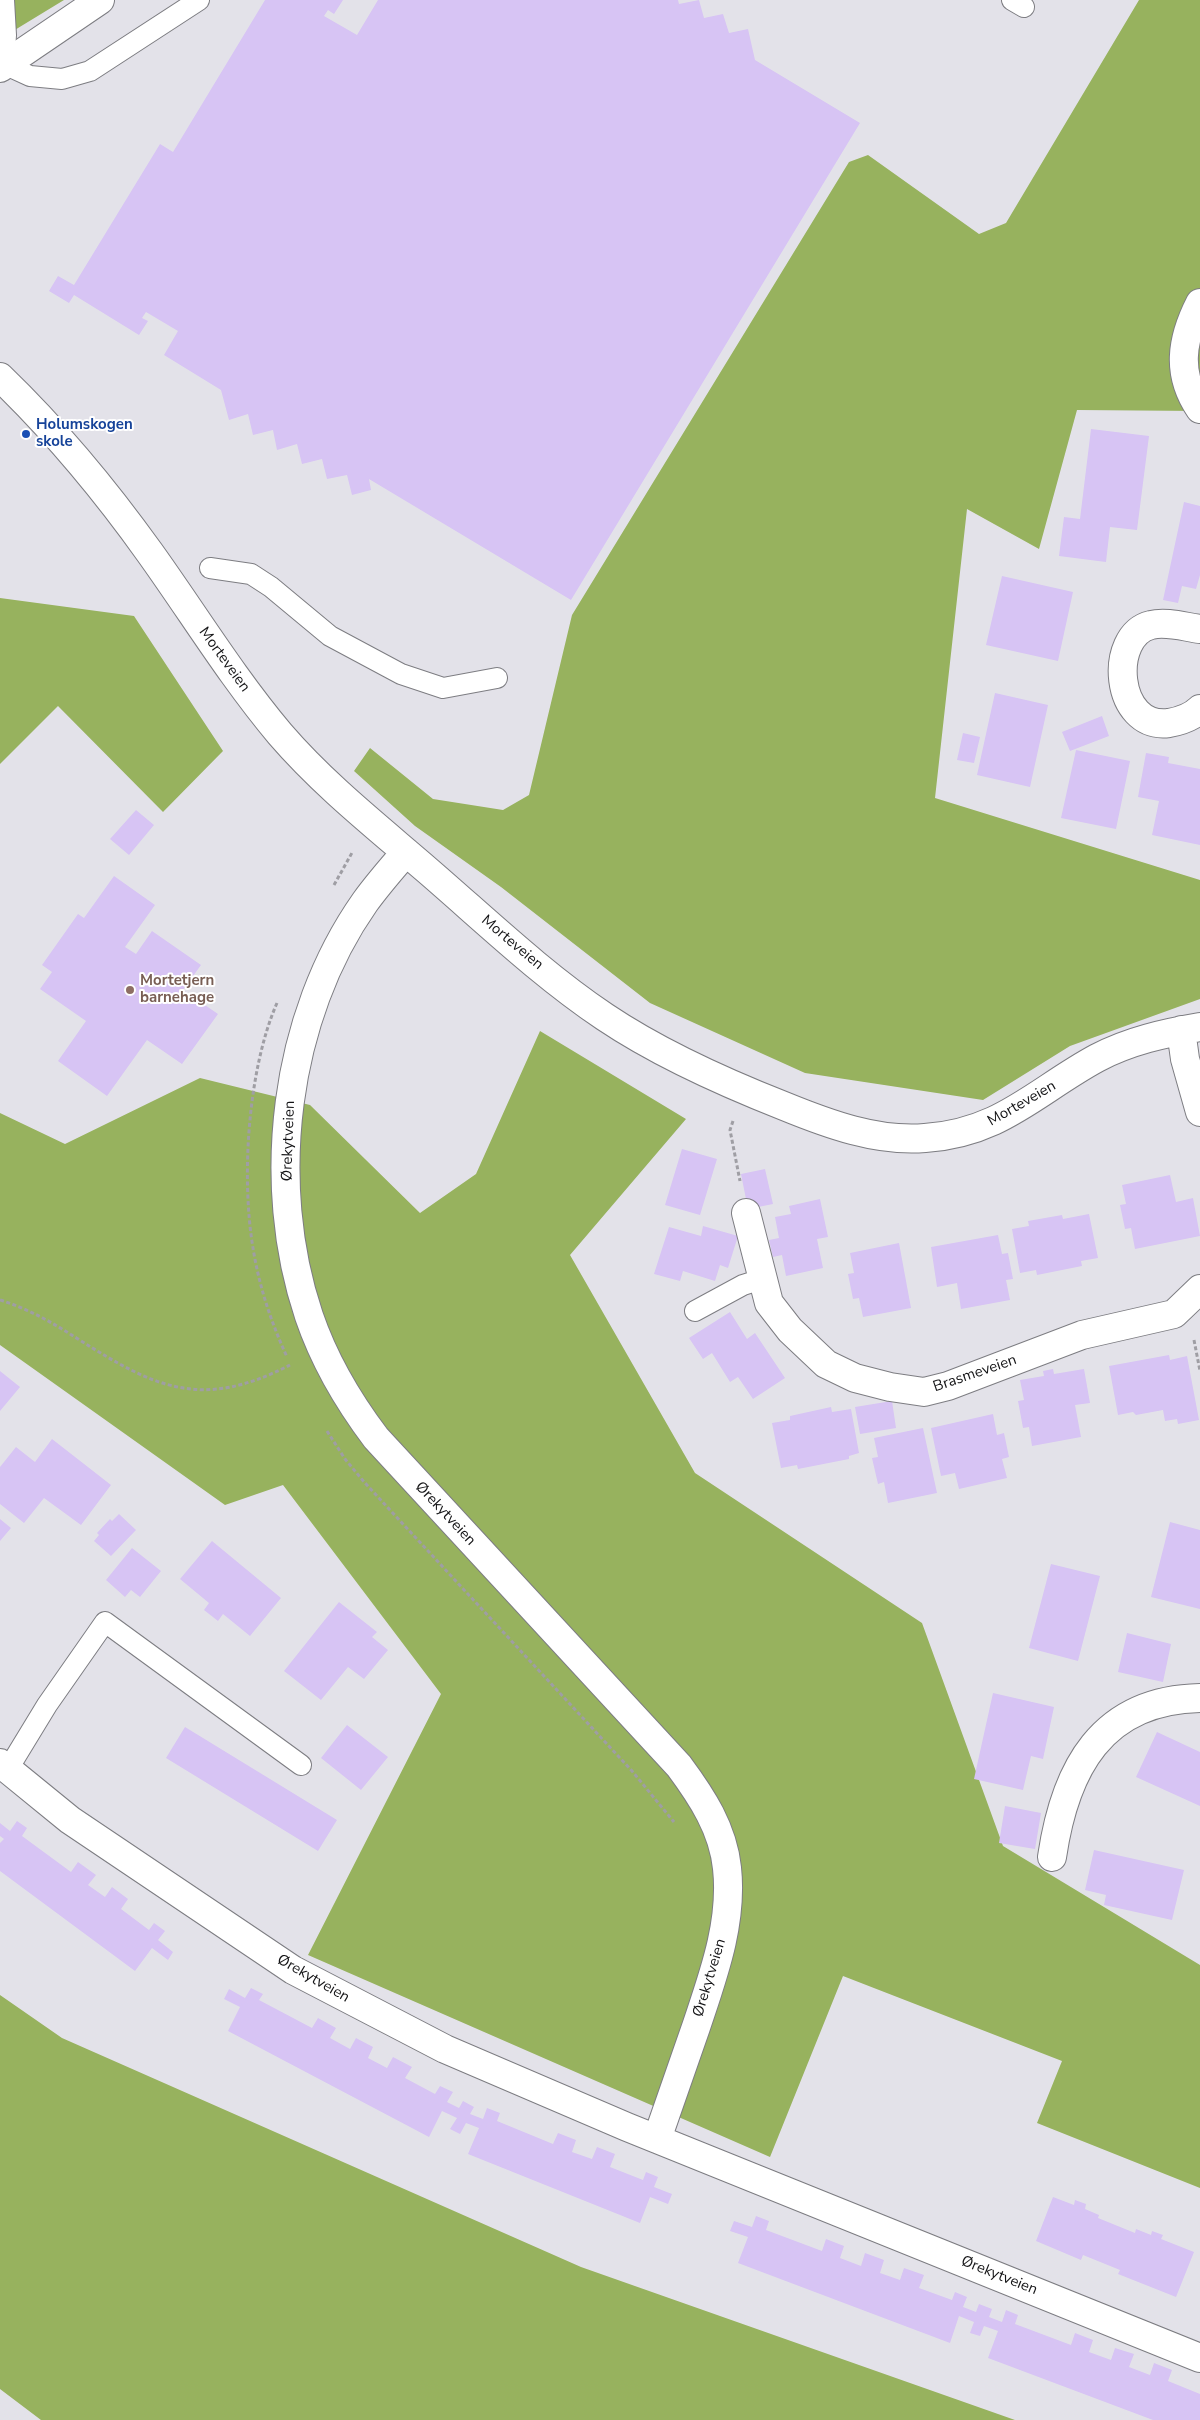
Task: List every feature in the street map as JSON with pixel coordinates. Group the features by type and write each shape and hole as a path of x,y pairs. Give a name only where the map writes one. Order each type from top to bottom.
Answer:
{"street":[{"path":"2,66 100,0"},
{"path":"1200,303 1187,331 1183,366 1186,384 1200,409"},
{"name":"Morteveien","path":"0,377 44,421 102,488 219,654 279,732 339,795 534,963 605,1017 652,1044 732,1084 818,1120 861,1132 896,1138 921,1139 968,1132 1015,1111 1096,1059 1119,1047 1190,1029"},
{"path":"1200,630 1168,624 1151,625 1137,632 1123,662 1123,680 1126,695 1134,708 1147,719 1163,724 1180,721 1200,709"},
{"name":"Ørekytveien","path":"406,852 364,903 347,933 318,991 301,1041 291,1090 285,1154 288,1211 296,1266 309,1316 322,1349 358,1414 376,1438 679,1766 699,1793 712,1818 722,1844 727,1868 724,1933 716,1968 658,2139"},
{"path":"1190,1029 1185,1059 1200,1112"},
{"name":"Brasmeveien","path":"746,1213 768,1303 790,1330 826,1364 855,1378 890,1387 924,1392 948,1386 1082,1335 1174,1314 1200,1289"},
{"path":"1052,1856 1057,1826 1072,1779 1082,1759 1094,1744 1112,1727 1131,1715 1149,1707 1172,1700 1200,1698"},
{"name":"Ørekytveien","path":"4,1766 70,1820 293,1970 445,2049 658,2139 1200,2358"}],"lane":[{"path":"4,0 6,35 2,66 30,76 62,79 90,71 199,0"},
{"path":"210,568 251,574 330,636 401,674 443,688 497,678"},
{"path":"695,1310 743,1285 762,1279"},
{"path":"4,1766 105,1622 301,1766"}],"path":[{"path":"733,1120 730,1130 746,1213"},
{"path":"0,1300 21,1306 42,1317 142,1376 182,1390 200,1391 242,1385 263,1378 290,1364"}],"green space":[{"path":"0,0 64,0 0,39"},
{"path":"1139,0 1200,0 1200,411 1077,410 1039,549 967,509 935,798 1200,880 1200,999 1070,1046 983,1100 805,1073 650,1003 501,887 415,826 354,771 370,748 433,799 503,810 529,795 572,615 849,162 868,155 979,234 1006,223"},
{"path":"0,598 134,616 223,751 163,812 58,706 0,764"},
{"path":"540,1031 686,1119 570,1255 695,1473 922,1623 1003,1846 1200,1965 1200,2188 1037,2123 1062,2061 843,1976 770,2157 308,1955 441,1694 283,1485 225,1505 0,1345 0,1113 65,1144 200,1078 310,1105 420,1213 476,1174"},
{"path":"0,1995 62,2038 581,2267 1015,2420 41,2420 0,2389"}],"building":[{"path":"265,0 343,0 334,14 328,10 324,16 357,35 378,0 678,0 679,4 699,0 704,18 723,14 729,33 748,29 755,60 860,123 571,600 369,479 371,490 352,495 347,475 327,479 322,459 302,464 297,444 277,450 273,430 253,435 248,414 229,420 221,390 164,355 178,331 146,312 142,318 148,321 139,335 74,295 69,303 49,291 58,276 74,285 160,144 173,152"},
{"path":"1091,429 1149,436 1137,530 1110,527 1106,562 1059,556 1064,517 1080,519"},
{"path":"1184,502 1200,506 1200,575 1196,589 1182,586 1178,603 1163,600"},
{"path":"1002,576 1073,592 1058,661 986,645"},
{"path":"995,693 1048,705 1030,787 977,775"},
{"path":"1102,716 1109,736 1070,751 1062,732"},
{"path":"963,733 980,737 974,763 957,760"},
{"path":"1076,750 1130,761 1116,829 1061,818"},
{"path":"1146,753 1169,757 1168,763 1200,769 1200,845 1152,835 1159,801 1138,797"},
{"path":"136,810 154,825 129,855 110,839"},
{"path":"114,876 155,905 125,947 136,954 152,931 201,965 183,990 218,1014 182,1064 147,1040 107,1096 58,1061 86,1021 40,989 52,972 42,965 78,914 84,918"},
{"path":"682,1149 717,1159 700,1215 665,1205"},
{"path":"765,1169 773,1204 748,1209 741,1174"},
{"path":"1170,1175 1176,1202 1193,1198 1200,1236 1135,1249 1131,1228 1125,1229 1120,1205 1126,1204 1122,1185"},
{"path":"820,1199 828,1237 817,1239 823,1268 786,1276 782,1255 773,1257 769,1240 779,1238 775,1217 791,1214 789,1206"},
{"path":"1089,1214 1098,1258 1081,1261 1082,1266 1037,1275 1036,1270 1020,1273 1012,1229 1029,1226 1028,1221 1062,1215 1063,1219"},
{"path":"703,1226 738,1236 728,1268 720,1265 715,1281 683,1271 680,1281 654,1274 669,1227 701,1236"},
{"path":"998,1235 1002,1254 1008,1253 1013,1279 1006,1280 1010,1300 961,1309 957,1283 937,1287 931,1247"},
{"path":"899,1243 911,1308 863,1317 859,1298 853,1299 848,1274 854,1273 850,1253"},
{"path":"730,1312 747,1339 755,1333 785,1378 753,1399 738,1377 730,1382 712,1353 703,1359 689,1338"},
{"path":"1169,1355 1170,1360 1187,1356 1199,1420 1178,1424 1177,1419 1165,1421 1163,1410 1136,1415 1133,1412 1118,1415 1109,1366"},
{"path":"1053,1369 1054,1374 1084,1369 1090,1403 1075,1405 1081,1437 1032,1446 1029,1427 1023,1428 1018,1401 1024,1400 1020,1380 1044,1376 1043,1371"},
{"path":"0,1371 20,1387 0,1411"},
{"path":"892,1401 896,1428 860,1434 855,1407"},
{"path":"831,1407 832,1412 851,1409 859,1453 849,1456 849,1459 798,1469 797,1465 781,1468 772,1423 790,1420 790,1416"},
{"path":"993,1414 997,1435 1004,1433 1009,1457 1002,1459 1007,1478 959,1489 955,1473 941,1476 931,1428"},
{"path":"923,1428 937,1493 888,1503 884,1482 878,1484 872,1458 878,1457 874,1438"},
{"path":"52,1439 111,1485 81,1525 44,1498 24,1523 0,1504 0,1467 16,1447 35,1462"},
{"path":"119,1514 136,1530 111,1556 94,1541 99,1535 97,1533 110,1519 112,1521"},
{"path":"0,1519 11,1528 0,1541"},
{"path":"1170,1522 1200,1530 1200,1609 1151,1597"},
{"path":"212,1541 281,1598 250,1636 223,1614 218,1621 204,1610 209,1603 180,1579"},
{"path":"132,1548 161,1571 140,1597 131,1590 125,1597 106,1580"},
{"path":"1051,1564 1100,1576 1078,1661 1029,1648"},
{"path":"339,1602 377,1632 372,1637 388,1650 364,1679 348,1667 321,1700 284,1671"},
{"path":"1127,1633 1171,1644 1163,1682 1118,1672"},
{"path":"993,1693 1054,1707 1043,1759 1031,1756 1023,1790 974,1779"},
{"path":"347,1725 388,1757 361,1790 321,1758"},
{"path":"185,1727 337,1820 318,1851 166,1758"},
{"path":"1157,1732 1200,1752 1200,1806 1136,1777"},
{"path":"1005,1806 1041,1813 1035,1849 999,1843"},
{"path":"17,1821 27,1828 22,1836 71,1872 78,1862 96,1875 88,1885 105,1897 112,1887 128,1899 121,1909 149,1930 154,1923 165,1931 158,1940 173,1952 168,1960 152,1948 135,1971 0,1871 0,1843 4,1839 0,1836 0,1823 10,1831"},
{"path":"1094,1850 1184,1870 1172,1920 1104,1905 1106,1895 1085,1890"},
{"path":"251,1988 263,1994 259,2000 312,2028 318,2018 336,2028 330,2038 350,2049 356,2038 373,2047 368,2058 387,2068 393,2057 412,2067 405,2078 435,2094 440,2086 453,2092 447,2102 459,2108 463,2101 474,2107 470,2114 483,2119 487,2108 500,2113 497,2121 553,2144 558,2133 576,2140 572,2152 592,2159 597,2147 615,2154 610,2167 643,2180 646,2172 658,2177 654,2187 672,2194 668,2204 650,2197 640,2223 468,2154 479,2128 466,2123 460,2134 450,2129 457,2118 442,2111 429,2137 228,2031 240,2007 224,1999 229,1989 245,1998"},
{"path":"1053,2197 1074,2205 1075,2200 1086,2204 1085,2209 1099,2215 1098,2218 1135,2233 1136,2229 1151,2235 1152,2231 1163,2235 1161,2239 1194,2252 1176,2297 1118,2274 1120,2270 1083,2255 1081,2260 1036,2241"},
{"path":"756,2216 769,2221 766,2230 822,2251 826,2239 844,2246 840,2258 861,2266 865,2253 884,2260 880,2273 900,2280 904,2268 924,2275 919,2288 952,2300 955,2292 967,2297 963,2307 976,2312 979,2304 992,2309 989,2317 1002,2322 1006,2310 1018,2315 1015,2324 1071,2345 1075,2333 1093,2340 1089,2352 1111,2360 1115,2348 1134,2354 1129,2367 1150,2375 1154,2363 1172,2370 1168,2381 1200,2394 1200,2420 1153,2420 988,2358 998,2331 984,2326 980,2336 970,2333 974,2322 959,2316 950,2343 738,2263 748,2237 730,2231 734,2221 752,2227"}],"place":[{"name":"Holumskogen skole","path":"26,434"},
{"name":"Mortetjern barnehage","path":"130,990"}]}
